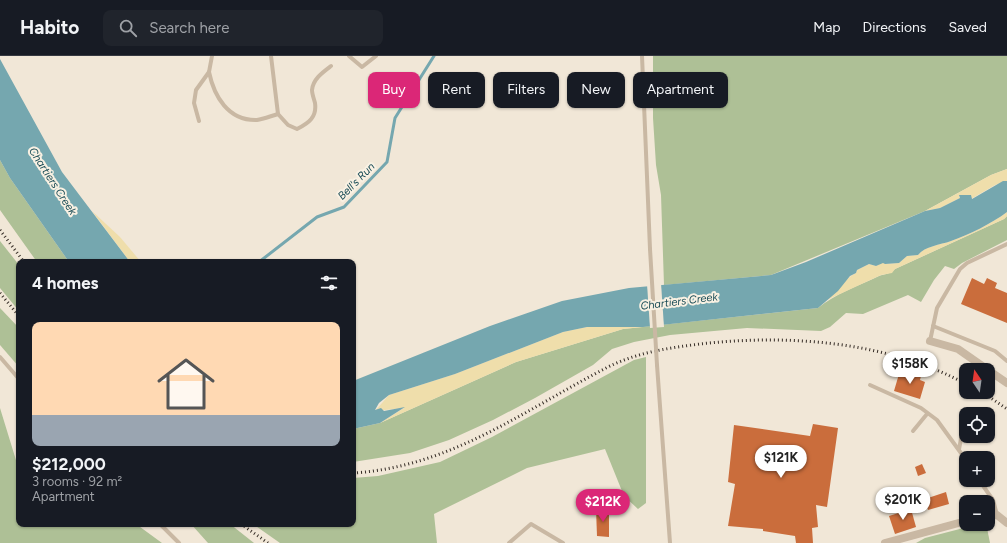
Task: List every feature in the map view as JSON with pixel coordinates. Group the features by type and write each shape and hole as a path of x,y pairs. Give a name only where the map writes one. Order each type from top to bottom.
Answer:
{"street":[{"path":"930,341 958,350 978,363"},
{"path":"995,375 1007,383"},
{"path":"997,515 1007,523"},
{"path":"885,543 959,523"}],"lane":[{"path":"212,56 209,72 212,86 218,100 228,111 239,117 257,120 278,114"},
{"path":"271,56 278,114 288,125 297,129 308,123 315,115 315,104 312,90 318,76 331,66"},
{"path":"349,56 362,67 376,56"},
{"path":"642,56 650,249 670,543"},
{"path":"199,121 194,103 196,90 209,72"},
{"path":"930,341 937,308 960,269 967,263 1007,244"},
{"path":"933,326 995,351 1007,361"},
{"path":"0,357 16,376"},
{"path":"870,385 921,408 937,420 959,449"},
{"path":"913,431 927,414"},
{"path":"959,449 960,443"},
{"path":"984,487 993,500 997,515"},
{"path":"509,543 531,524 563,543"},
{"path":"163,527 179,543"}],"green space":[{"path":"653,56 1007,56 1007,169 991,175 925,211 771,275 664,285 661,195 656,165 653,108 728,108 728,72 653,72"},
{"path":"0,160 10,178 67,259 35,259 0,210"},
{"path":"1007,216 1007,240 962,263 954,269 945,266 934,280 921,302 908,295 863,314 846,313 830,327 821,331 747,328 670,335 634,342 612,349 593,365 535,398 493,420 449,440 410,453 356,462 356,428 380,423 516,362 623,329 818,308 847,290 889,273 1004,219"},
{"path":"0,241 16,261 16,307 0,288"},
{"path":"0,308 16,325 16,364 0,345"},
{"path":"646,357 646,503 638,509 624,496 605,449 527,468 434,514 437,543 280,543 257,527 356,527 356,478 378,476 440,462 492,437 634,360"},
{"path":"0,408 16,460 16,527 140,527 162,543 0,543"},
{"path":"194,527 234,527 254,543 208,543"},
{"path":"959,529 959,531 988,531 990,543 916,543 925,538"}],"sand":[{"path":"1007,169 1007,181 995,185 971,199 959,196 960,198 940,208 925,211 991,175"},
{"path":"92,211 120,237 138,259 128,259"},
{"path":"1007,212 1007,216 1004,219 895,269 892,273 881,275 827,300 848,278 856,273 857,270 869,264 876,266 883,262 885,264 899,263 907,256 918,255 929,248 973,232"},
{"path":"587,327 643,327 623,329 516,362 380,423 404,408 375,411 389,395 455,374 563,332"}],"water":[{"name":"Chartiers Creek","path":"0,59 62,172 128,259 67,259 10,178 0,160"},
{"name":"Chartiers Creek","path":"1003,181 1007,181 1007,212 987,225 966,235 929,248 918,255 907,256 899,263 883,263 876,266 869,264 857,270 856,273 850,276 838,291 818,308 643,327 587,327 563,332 455,374 389,395 379,403 375,410 381,408 384,411 405,407 380,423 356,428 356,380 490,326 562,301 629,288 771,275 806,262 925,211 940,208 960,198 959,195 971,195 972,199"}],"pier":[{"path":"661,283 664,327 650,328 647,284"}],"building":[{"path":"972,278 984,284 987,278 997,283 995,288 1007,293 1007,323 961,304"},
{"path":"904,370 921,376 920,380 925,382 920,399 894,391 899,374 903,375"},
{"path":"813,424 838,428 827,507 816,505 818,527 812,528 813,543 796,543 795,536 763,531 763,529 728,526 735,484 728,482 734,425 810,436"},
{"path":"922,464 926,473 918,476 915,467"},
{"path":"946,492 949,504 928,510 925,499"},
{"path":"596,509 609,509 609,537 597,536"},
{"path":"911,509 916,527 895,534 889,516"}],"waterway":[{"name":"Bell's Run","path":"263,259 317,217 344,207 387,162 395,118 434,56"}],"railway":[{"path":"0,230 22,259"},
{"path":"0,293 16,312"},
{"path":"356,473 388,469 422,460 454,448 515,419 606,368 628,358 675,347 734,341 768,340 836,344 903,358 959,381"},
{"path":"992,399 1007,409"},
{"path":"245,527 268,543"}]}
